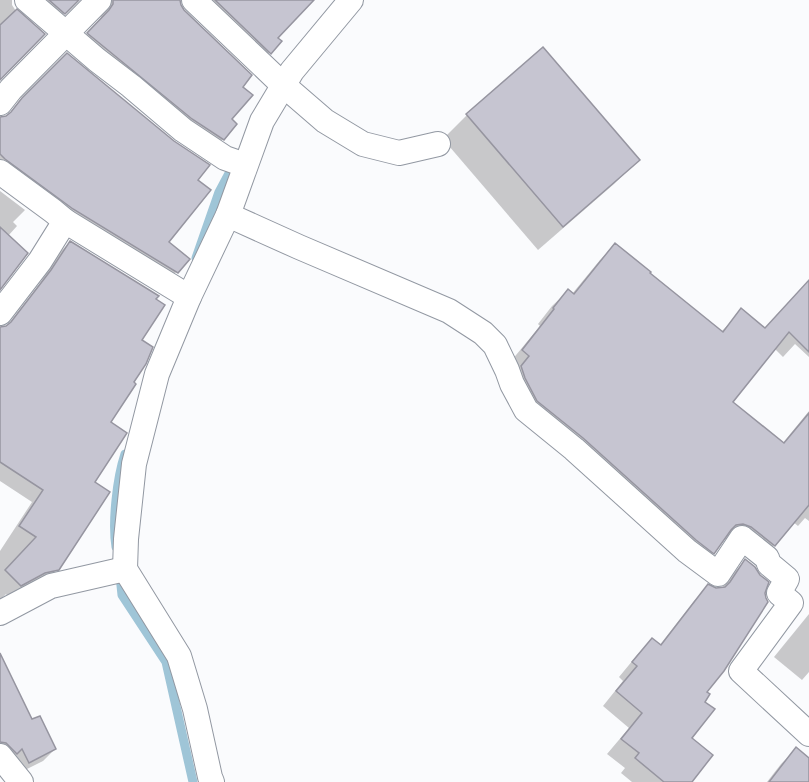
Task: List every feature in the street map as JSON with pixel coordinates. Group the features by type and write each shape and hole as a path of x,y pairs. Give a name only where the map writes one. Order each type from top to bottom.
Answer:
{"street":[{"path":"27,0 183,130 237,162"},
{"path":"0,103 99,0"},
{"path":"194,0 325,121 363,144 399,153 438,144"},
{"path":"212,782 195,709 179,656 119,571 126,539 134,464 157,374 184,294 228,214 237,162 262,121 277,79 292,71 351,0"},
{"path":"0,172 65,221 184,294"},
{"path":"228,214 299,247 450,311 475,327 495,345 526,410 574,449 687,551 718,574 742,538 767,558 770,564 787,579 779,593 791,603 741,671 809,734"},
{"path":"0,313 40,261 65,221"},
{"path":"0,613 51,586 119,571"},
{"path":"0,756 21,782"}],"building":[{"path":"49,0 79,0 65,14"},
{"path":"113,0 180,0 184,10 252,75 243,87 253,95 232,119 237,124 224,140 192,119 87,33 109,10"},
{"path":"215,0 314,0 278,38 282,41 271,54"},
{"path":"17,9 45,34 0,80 0,25"},
{"path":"543,47 640,160 563,227 466,114"},
{"path":"67,53 174,141 210,165 198,180 211,190 169,242 190,259 178,273 73,209 0,154 0,117 11,112"},
{"path":"0,227 28,253 0,290"},
{"path":"70,241 159,296 156,299 165,305 142,340 153,347 146,364 111,422 127,433 95,482 110,492 59,570 45,573 21,586 5,570 36,537 19,526 43,490 0,462 0,327 11,322"},
{"path":"615,243 723,332 741,308 765,328 809,280 809,352 789,332 733,402 784,443 809,413 809,505 775,546 751,527 743,524 736,525 731,530 714,554 583,438 537,401 521,366 529,356 522,350 568,289 574,294"},
{"path":"745,559 769,582 765,593 768,602 724,671 707,692 710,694 705,702 715,709 692,738 713,755 692,782 664,782 635,758 639,753 621,739 642,713 616,691 637,666 632,662 652,638 661,645 708,584 716,588 725,587"},
{"path":"0,653 32,719 40,716 56,749 29,763 22,749 17,754 6,743 0,742"},
{"path":"796,747 809,758 809,782 769,782"}],"waterway":[{"path":"196,258 219,192 235,162"},
{"path":"116,547 116,500 125,454"},
{"path":"120,576 122,595 166,662 193,782"}]}
